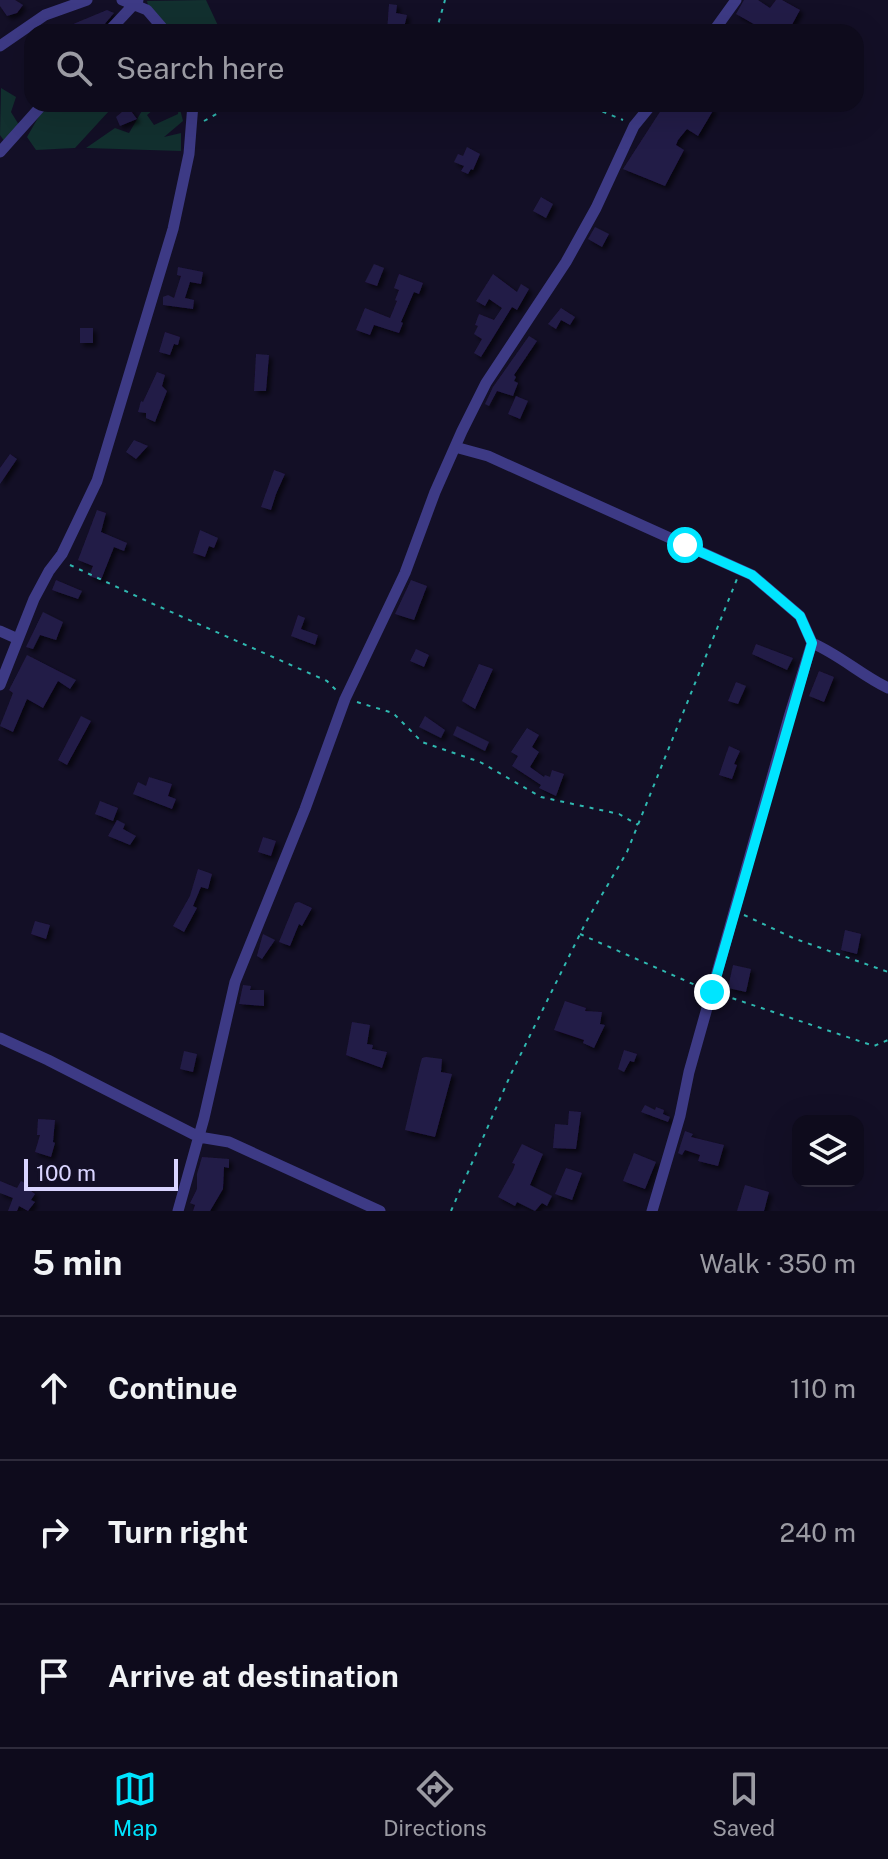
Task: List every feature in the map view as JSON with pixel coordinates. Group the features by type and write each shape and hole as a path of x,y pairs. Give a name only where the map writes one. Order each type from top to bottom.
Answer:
{"street":[{"path":"32,24 45,15 87,0"},
{"path":"719,24 736,0"},
{"path":"114,24 131,1 147,10 159,24"},
{"path":"0,46 24,29"},
{"path":"0,152 36,112"},
{"path":"0,685 34,599 62,554 97,481 173,229 193,112"},
{"path":"178,1211 243,957 305,809 345,699 405,573 435,492 486,383 566,262 596,208 634,126 645,112"},
{"path":"455,447 488,456 752,575 800,616 812,643 652,1211"},
{"path":"0,631 18,639"},
{"path":"812,643 834,652 888,688"},
{"path":"0,1038 199,1137 229,1142 380,1211"}],"path":[{"path":"440,24 445,0"},
{"path":"192,128 220,112"},
{"path":"602,112 634,126"},
{"path":"451,1211 510,1076 580,934 627,852 741,570"},
{"path":"736,911 793,938 888,972"},
{"path":"580,934 712,992 874,1046 888,1040"}],"green space":[{"path":"206,0 217,24 159,24 150,13 147,1"},
{"path":"1,88 16,97 11,112 19,125 7,145 0,135"},
{"path":"41,112 108,112 75,148 36,150 27,137"},
{"path":"141,112 151,112 147,115 154,125 181,112 183,121 164,137 181,133 181,151 86,148 115,128 129,133"}],"building":[{"path":"0,0 15,0 23,5 17,13 7,16 0,6"},
{"path":"744,0 758,0 770,8 776,0 782,0 800,10 792,24 754,24 736,14"},
{"path":"389,4 397,5 396,13 407,15 405,24 388,24"},
{"path":"107,10 114,13 105,24 73,24"},
{"path":"122,112 132,112 137,119 120,126 116,117"},
{"path":"660,112 712,112 698,136 687,129 678,140 676,145 684,150 665,186 623,169"},
{"path":"467,147 480,154 468,174 461,171 464,166 454,162 458,154 463,156"},
{"path":"541,197 553,204 546,218 533,211"},
{"path":"595,227 609,234 602,247 588,239"},
{"path":"374,264 384,268 377,286 365,282"},
{"path":"178,267 203,272 201,284 190,282 185,298 194,300 193,309 163,305 163,297 168,295 174,298 181,276 177,275"},
{"path":"399,274 423,283 419,294 414,292 399,333 374,325 370,335 356,330 365,308 390,318 397,301 399,290 394,288"},
{"path":"493,274 517,292 521,284 529,289 517,310 512,307 481,357 474,353 482,339 474,334 479,314 494,320 502,308 489,299 485,306 476,301"},
{"path":"561,308 575,317 570,325 561,320 556,329 548,324"},
{"path":"80,328 93,328 93,343 80,343"},
{"path":"165,332 180,337 170,355 159,352"},
{"path":"529,336 537,341 514,375 514,381 518,383 513,396 497,391 489,406 485,404 493,387"},
{"path":"256,354 269,355 266,391 254,391"},
{"path":"157,372 165,375 162,386 167,391 155,422 146,418 146,413 138,412"},
{"path":"516,396 528,401 520,419 508,414"},
{"path":"134,440 148,446 136,459 126,452"},
{"path":"10,454 17,459 0,484 0,468"},
{"path":"274,470 285,474 271,510 261,507"},
{"path":"97,510 106,513 101,532 127,543 124,551 114,547 101,580 89,576 93,566 78,560"},
{"path":"200,530 218,538 214,548 209,546 205,557 193,553"},
{"path":"56,580 82,591 78,599 52,590"},
{"path":"411,580 427,586 414,620 395,614"},
{"path":"43,612 63,622 56,640 40,635 33,649 26,647"},
{"path":"298,615 305,618 301,629 318,635 315,645 291,636"},
{"path":"756,644 793,658 787,670 752,654"},
{"path":"416,649 429,655 424,667 410,661"},
{"path":"27,655 76,680 70,689 58,681 43,708 27,699 13,732 0,726 13,693 9,690"},
{"path":"479,664 493,669 475,709 462,701"},
{"path":"819,671 834,677 824,702 809,696"},
{"path":"736,682 746,686 738,704 728,701"},
{"path":"81,716 91,721 67,765 58,760"},
{"path":"425,716 445,730 441,738 419,727"},
{"path":"457,726 489,742 485,751 453,735"},
{"path":"527,728 539,735 532,747 539,752 530,767 544,777 550,777 552,770 564,774 556,796 539,788 541,785 512,766 518,756 511,752"},
{"path":"729,746 740,751 732,779 719,775"},
{"path":"149,777 172,784 168,796 176,799 172,809 133,794 138,782 146,786"},
{"path":"100,801 118,808 113,821 95,814"},
{"path":"117,820 125,824 123,829 136,836 130,845 108,836"},
{"path":"263,837 276,841 271,856 258,852"},
{"path":"198,869 212,874 208,889 201,887 193,906 197,908 184,932 173,926 190,896"},
{"path":"295,903 312,908 302,926 299,924 290,946 279,942"},
{"path":"35,921 50,925 46,939 31,934"},
{"path":"845,930 861,934 857,954 841,950"},
{"path":"263,934 275,940 262,959 257,956 256,959"},
{"path":"733,965 751,969 746,992 728,988"},
{"path":"243,985 251,986 250,990 264,990 264,1006 239,1004"},
{"path":"565,1001 586,1008 585,1011 602,1012 600,1024 605,1025 594,1048 583,1043 584,1040 554,1030"},
{"path":"352,1022 370,1025 367,1044 373,1045 372,1049 387,1052 382,1068 346,1055"},
{"path":"624,1050 637,1054 624,1072 618,1069"},
{"path":"184,1051 197,1054 193,1072 180,1069"},
{"path":"422,1058 442,1059 441,1072 452,1074 435,1137 405,1130"},
{"path":"645,1105 664,1110 663,1114 670,1117 668,1122 641,1112"},
{"path":"569,1111 581,1112 576,1149 553,1148 555,1124 568,1125"},
{"path":"38,1119 55,1120 55,1143 51,1157 35,1152 40,1135 37,1135"},
{"path":"685,1131 693,1134 691,1137 724,1145 718,1166 698,1161 700,1155 685,1150 682,1155 678,1153"},
{"path":"522,1144 543,1154 530,1185 552,1196 547,1206 542,1203 535,1211 517,1202 515,1206 498,1197 513,1170 515,1164 512,1163"},
{"path":"634,1153 656,1162 645,1189 623,1181"},
{"path":"202,1157 229,1159 229,1168 224,1167 223,1189 210,1211 193,1211 195,1205 190,1203 197,1189"},
{"path":"566,1168 582,1173 572,1200 555,1194"},
{"path":"0,1181 17,1188 21,1181 29,1185 27,1188 35,1194 31,1200 35,1202 28,1211 19,1206 17,1211 8,1211 13,1198 0,1193"},
{"path":"745,1185 769,1192 764,1211 737,1211"}],"route":[{"path":"685,545 752,575 800,616 812,643 712,992"}]}
